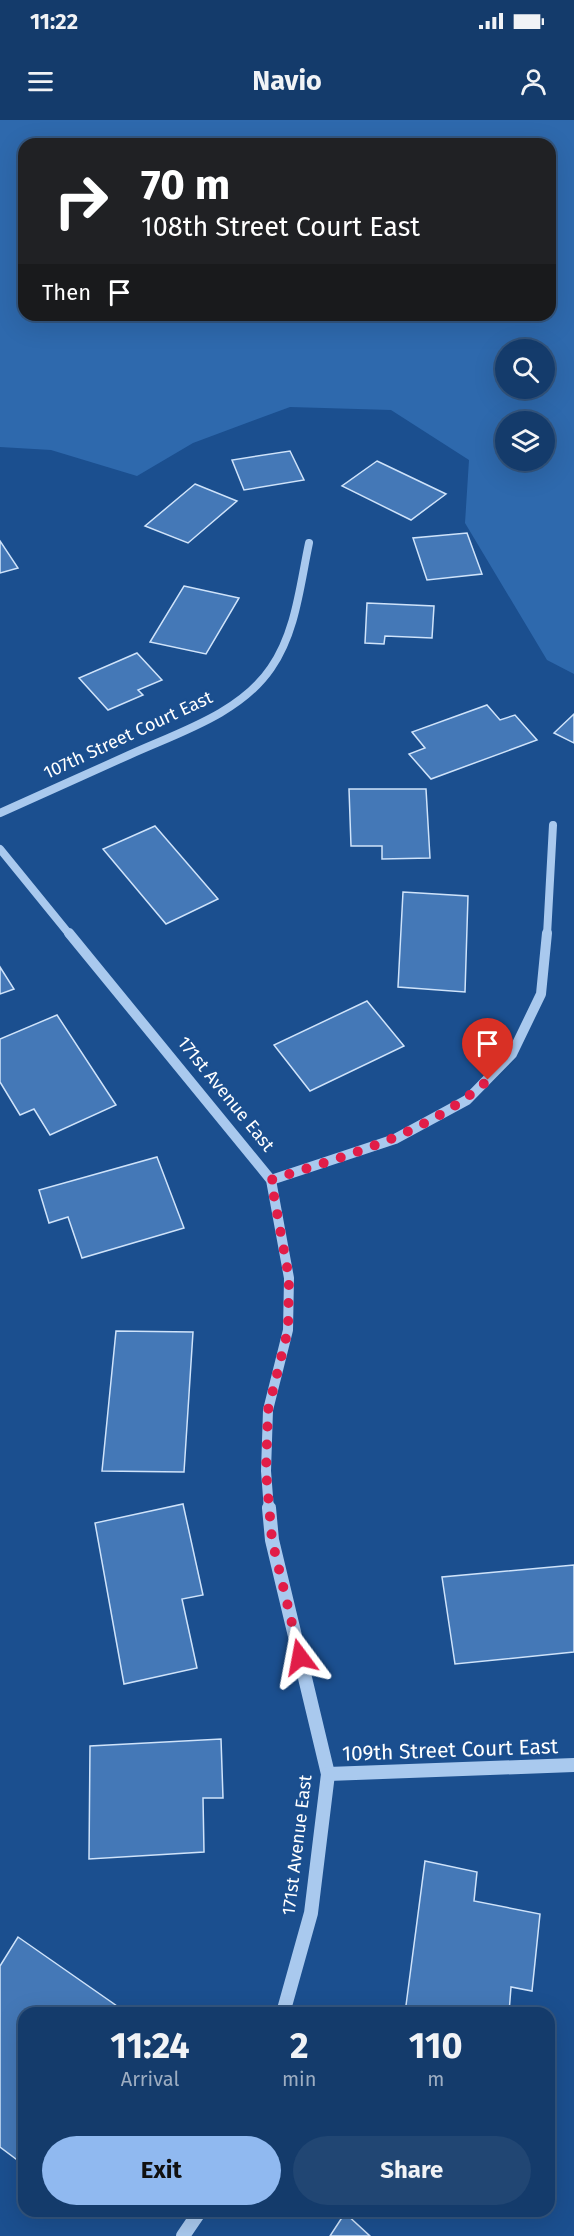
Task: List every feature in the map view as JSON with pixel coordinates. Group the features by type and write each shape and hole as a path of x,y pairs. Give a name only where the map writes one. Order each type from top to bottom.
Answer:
{"street":[{"name":"107th Street Court East","path":"0,813 216,715 247,694 272,668 289,636 309,543"},
{"path":"271,1180 394,1138 435,1119 466,1100 512,1054 542,994 546,962 553,825"},
{"name":"171st Avenue East","path":"0,849 271,1180 289,1278 288,1330 268,1410 266,1471 272,1540 328,1773 310,1913 285,2007"},
{"name":"109th Street Court East","path":"328,1773 574,1765"},
{"path":"183,2236 196,2217"}],"shaded area":[{"path":"0,120 574,120 574,674 547,660 465,523 469,460 391,410 290,407 193,443 137,476 51,450 0,447"}],"building":[{"path":"290,451 304,480 244,490 232,460"},
{"path":"377,461 446,494 411,520 342,486"},
{"path":"195,484 237,501 188,543 145,526"},
{"path":"467,533 482,574 427,580 413,538"},
{"path":"0,541 18,568 0,573"},
{"path":"184,586 239,598 206,654 150,642"},
{"path":"367,603 434,606 432,638 385,636 384,644 365,643"},
{"path":"137,653 162,680 138,690 143,695 108,710 79,678"},
{"path":"487,705 500,720 515,715 537,740 431,779 409,754 425,748 412,732"},
{"path":"574,714 574,743 554,733"},
{"path":"349,789 426,789 430,858 382,859 382,846 351,846"},
{"path":"155,826 218,899 166,924 103,849"},
{"path":"403,892 468,896 465,992 398,987"},
{"path":"0,967 14,989 0,994"},
{"path":"367,1001 404,1046 310,1091 274,1045"},
{"path":"57,1015 116,1105 50,1135 34,1109 20,1115 0,1082 0,1039"},
{"path":"157,1157 184,1228 82,1258 68,1217 49,1223 39,1190"},
{"path":"116,1331 193,1332 184,1472 102,1471"},
{"path":"183,1504 203,1595 182,1599 197,1668 124,1684 95,1523"},
{"path":"574,1565 574,1652 455,1664 442,1577"},
{"path":"221,1739 223,1798 203,1798 204,1852 89,1859 90,1746"},
{"path":"425,1861 477,1872 474,1901 540,1914 532,1991 511,1987 509,2007 406,2007"},
{"path":"18,1937 118,2007 18,2007 18,2160 0,2147 0,1966"},
{"path":"342,2217 349,2217 370,2236 330,2236"}],"route":[{"path":"300,1657 272,1540 266,1471 268,1410 288,1330 289,1278 271,1180 394,1138 435,1119 466,1100 488,1080"}]}
